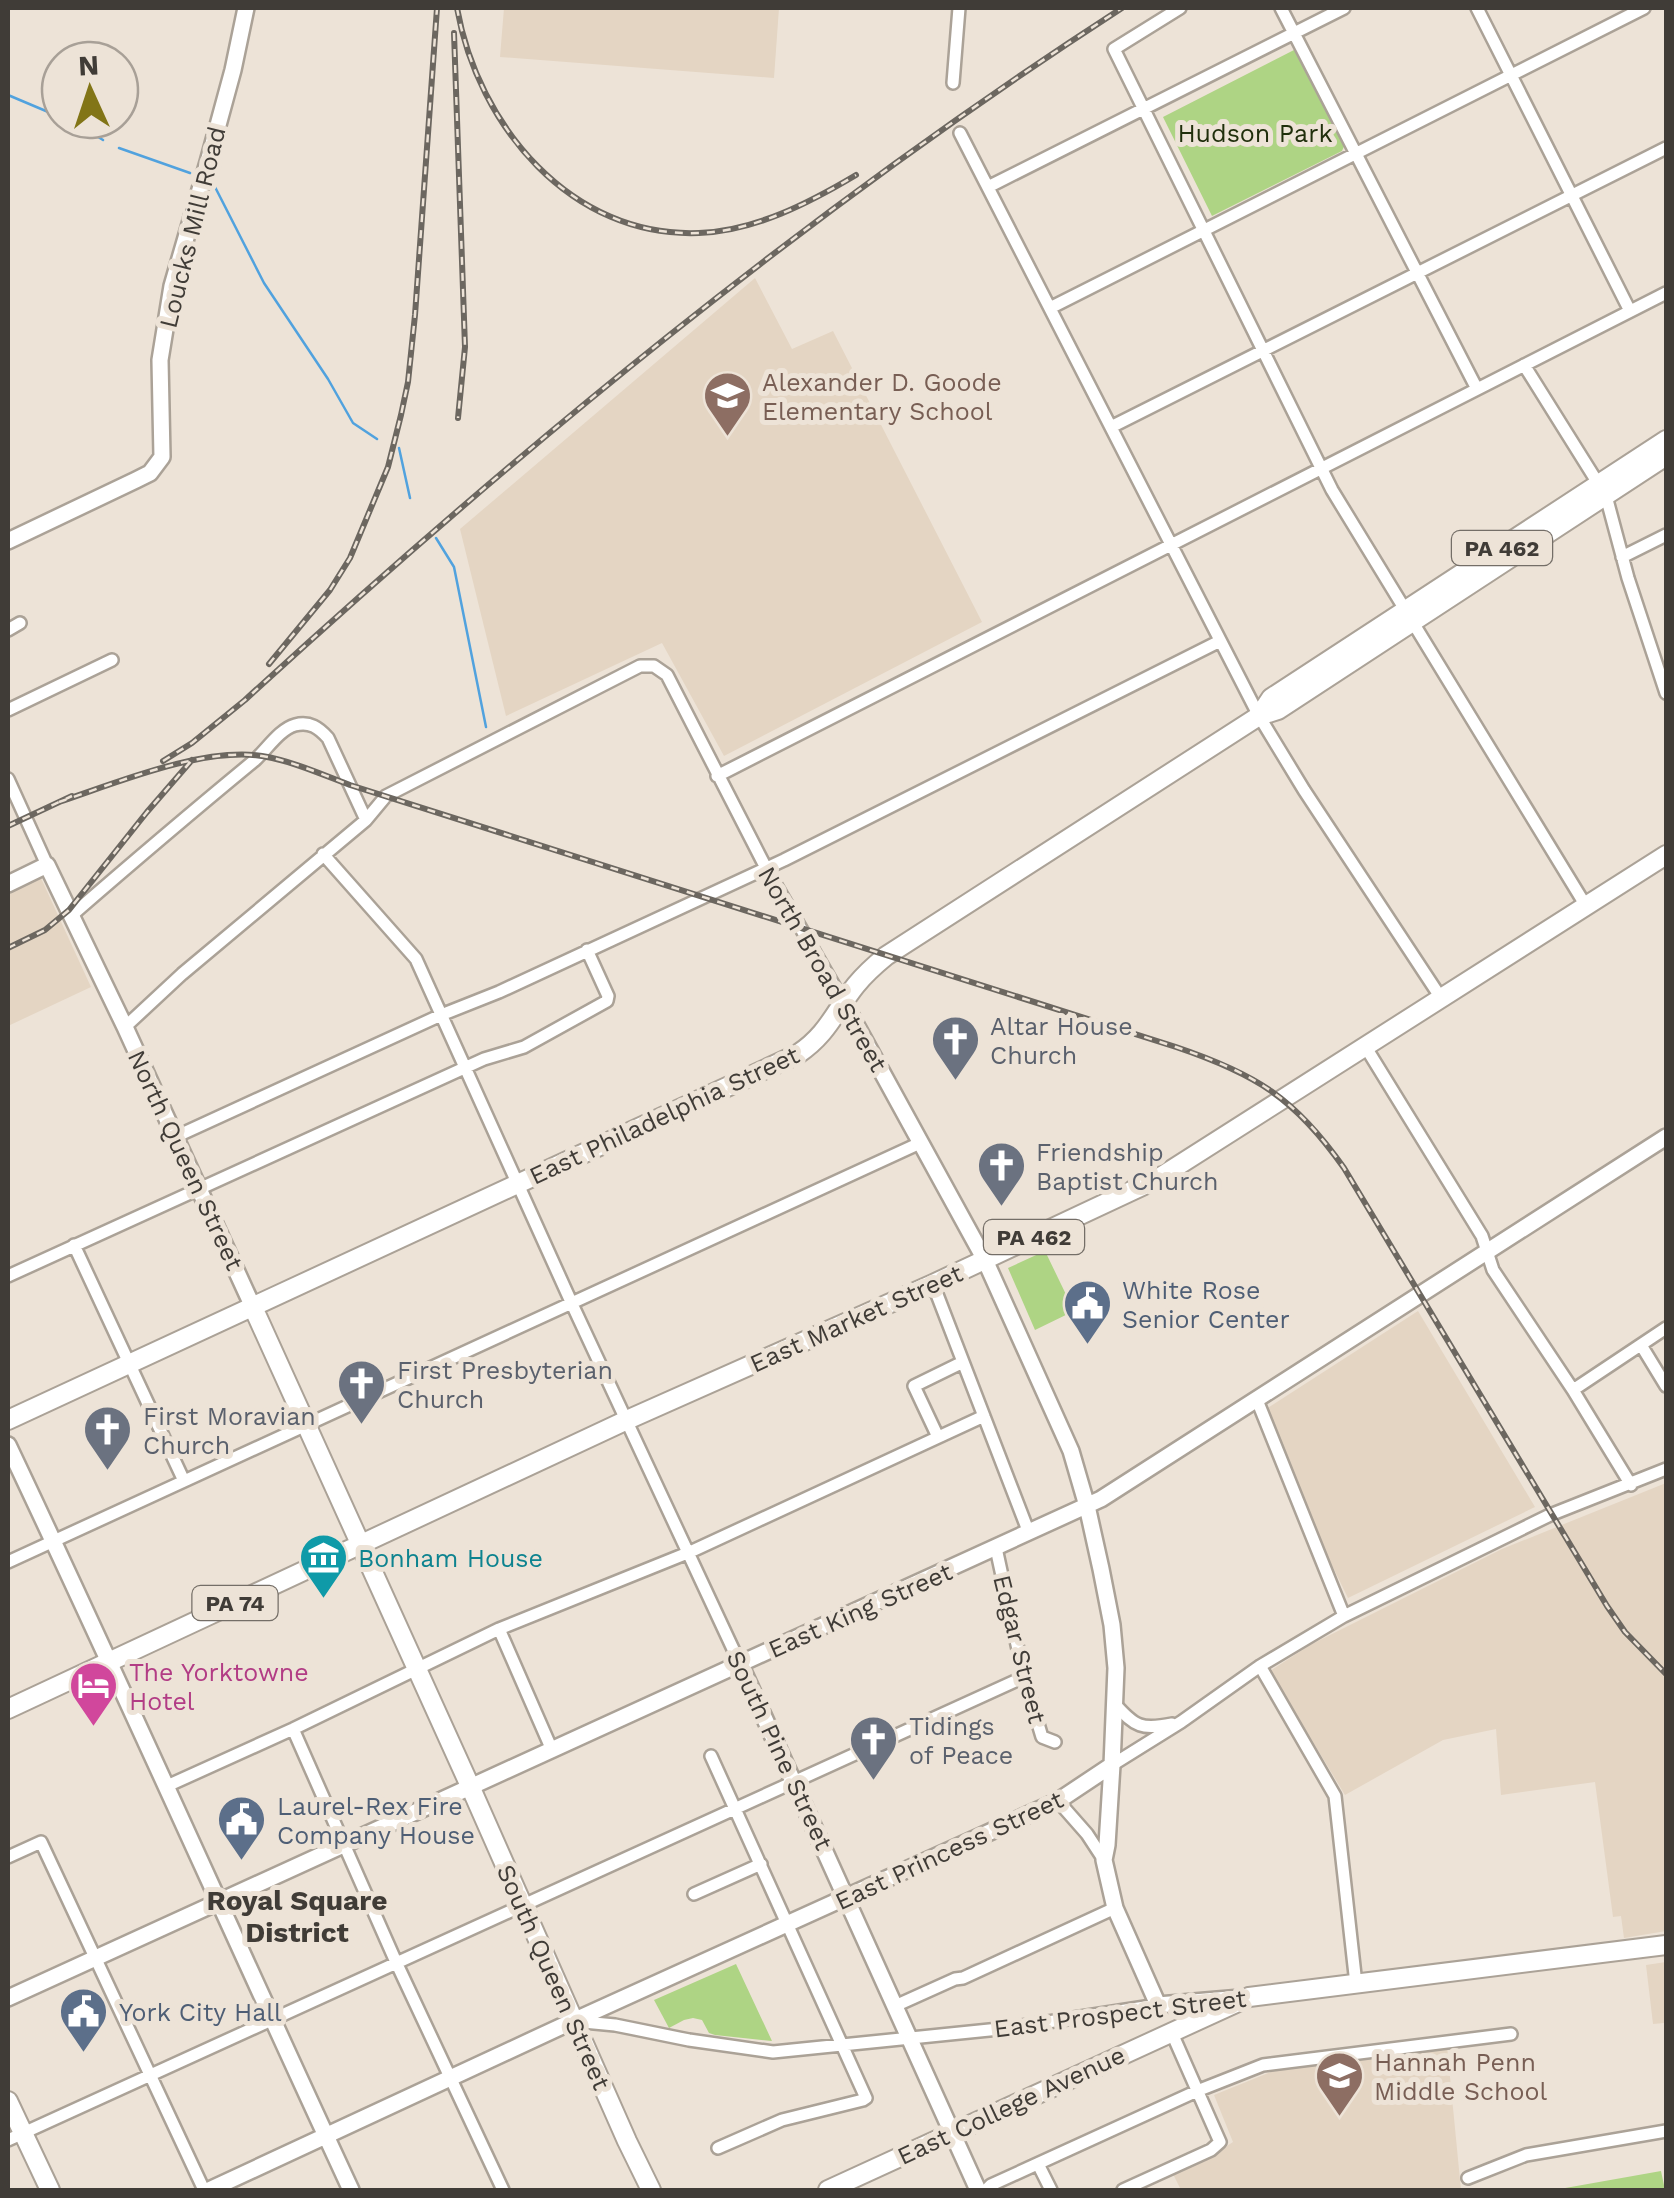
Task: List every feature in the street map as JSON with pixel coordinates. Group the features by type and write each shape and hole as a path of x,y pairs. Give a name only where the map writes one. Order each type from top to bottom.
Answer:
{"main road":[{"name":"East Philadelphia Street","path":"1603,490 1666,440"},
{"name":"East Philadelphia Street","path":"8,1420 798,1054 823,1034 854,986 886,956 1259,716 1278,710 1409,617 1603,490 1666,456"},
{"name":"East Market Street","path":"8,1709 627,1420 1157,1179 1666,855"},
{"name":"North Queen Street","path":"252,1305 361,1543"},
{"name":"South Queen Street","path":"361,1543 651,2190"},
{"name":"East Prospect Street","path":"1249,1997 1666,1946"},
{"name":"East College Avenue","path":"828,2190 1249,1997"},
{"path":"8,2100 15,2136 50,2190"}],"street":[{"name":"Loucks Mill Road","path":"8,541 150,473 158,464 162,450 160,360 172,286 232,74 246,8"},
{"path":"953,83 959,8"},
{"path":"1180,8 1114,48 1345,512 1586,906"},
{"path":"1281,8 1477,390"},
{"path":"988,187 1344,8"},
{"path":"1478,8 1630,311"},
{"path":"1050,308 1644,8"},
{"path":"960,133 1259,716 1441,998"},
{"path":"1111,427 1666,148"},
{"path":"717,776 1666,293"},
{"path":"1524,366 1603,490 1666,692"},
{"path":"1622,557 1666,535"},
{"path":"8,630 20,623"},
{"path":"175,1136 766,868 1220,641"},
{"path":"8,710 112,660"},
{"name":"North Broad Street","path":"366,820 386,796 640,666 654,666 667,675 766,868 985,1260 1070,1451 1087,1506 1112,1624 1116,1704 1112,1766"},
{"path":"72,915 289,727 308,724 319,728 328,738 366,820 182,974 125,1027"},
{"name":"North Queen Street","path":"8,779 252,1305"},
{"name":"South Pine Street","path":"323,854 416,959 978,2190"},
{"path":"8,884 47,865"},
{"path":"8,1276 484,1059 524,1048 608,999 587,950"},
{"path":"1364,1046 1482,1236 1493,1270 1632,1484"},
{"name":"East King Street","path":"8,1998 1087,1506 1666,1137"},
{"path":"8,1562 920,1143"},
{"path":"74,1245 184,1480"},
{"path":"933,1284 1029,1533"},
{"path":"1573,1390 1666,1328"},
{"path":"1640,1345 1666,1386"},
{"path":"938,1437 914,1386 963,1362"},
{"path":"1257,1400 1344,1616"},
{"path":"167,1786 293,1730 499,1629 690,1552 984,1416"},
{"path":"8,1444 351,2190"},
{"name":"East Princess Street","path":"206,2190 1058,1802 1260,1666 1344,1616 1550,1515 1666,1470"},
{"name":"Edgar Street","path":"996,1548 1024,1678 1042,1737 1054,1742"},
{"path":"499,1629 552,1750"},
{"path":"1260,1666 1335,1796 1356,1984"},
{"path":"15,2136 1024,1678"},
{"path":"1116,1704 1144,1727 1181,1722"},
{"path":"293,1730 503,2190"},
{"path":"711,1756 866,2098 782,2120 718,2148"},
{"path":"1104,1860 1112,1766"},
{"path":"1058,1802 1104,1860 1116,1908 1158,2005"},
{"path":"8,1857 41,1842 206,2190"},
{"path":"694,1894 760,1864"},
{"path":"896,2006 1116,1908"},
{"name":"East Prospect Street","path":"573,2021 773,2052 1009,2028 1158,2005 1249,1997"},
{"path":"1123,2190 1211,2150 1220,2142 1170,2031"},
{"path":"986,2190 1197,2091 1264,2064 1512,2034"},
{"path":"1468,2178 1526,2156 1666,2132"},
{"path":"1038,2164 1050,2190"}],"shaded area":[{"path":"504,8 779,8 774,78 500,57"},
{"name":"Alexander D. Goode Elementary School","path":"755,278 792,349 833,331 982,622 724,756 662,643 506,716 460,529"},
{"path":"40,876 91,987 8,1026 8,891"},
{"path":"1418,1311 1535,1507 1348,1598 1266,1409"},
{"path":"1666,1483 1666,1931 1624,1938 1621,1916 1613,1917 1595,1782 1501,1795 1496,1729 1443,1740 1345,1795 1270,1671 1310,1645 1502,1549"},
{"path":"1666,1962 1666,2046 1664,2023 1653,2024 1646,1965"},
{"name":"Hannah Penn Middle School","path":"1447,2046 1461,2190 1181,2190 1173,2174 1233,2142 1214,2095 1276,2070"}],"green space":[{"name":"Hudson Park","path":"1294,50 1346,142 1342,151 1212,216 1163,117"},
{"path":"1045,1251 1074,1311 1035,1330 1008,1268"},
{"path":"736,1964 772,2041 715,2035 709,2033 702,2020 693,2018 669,2028 654,2000"},
{"path":"1661,2171 1665,2190 1554,2190"}],"waterway":[{"path":"8,95 40,109"},
{"path":"119,148 190,173"},
{"path":"214,185 264,283 353,423 377,439"},
{"path":"399,448 410,498"},
{"path":"436,538 454,567 486,727"}],"railway":[{"path":"269,664 330,590 350,558 388,467 408,382 437,8"},
{"path":"457,8 468,52 486,94 509,132 538,167 572,195 610,217 653,230 720,231 781,214 856,175"},
{"path":"163,761 245,700 454,514 669,335 891,166 1122,8"},
{"path":"454,33 465,347 458,418"},
{"path":"59,802 186,762 238,755 273,758 1229,1067 1290,1106 1344,1168 1607,1606 1625,1632 1666,1674"},
{"path":"8,948 45,930 69,910 192,760"},
{"path":"8,826 72,796"}],"place":[{"name":"Alexander D. Goode Elementary School","path":"727,438"},
{"name":"Altar House Church","path":"955,1082"},
{"name":"Friendship Baptist Church","path":"1001,1208"},
{"name":"White Rose Senior Center","path":"1087,1346"},
{"name":"First Presbyterian Church","path":"362,1426"},
{"name":"First Moravian Church","path":"108,1472"},
{"name":"Bonham House","path":"323,1600"},
{"name":"The Yorktowne Hotel","path":"94,1728"},
{"name":"Tidings of Peace","path":"874,1782"},
{"name":"Laurel-Rex Fire Company House","path":"242,1862"},
{"name":"York City Hall","path":"84,2054"},
{"name":"Hannah Penn Middle School","path":"1339,2118"}],"district":[{"name":"Royal Square District","path":"297,1916"}]}
